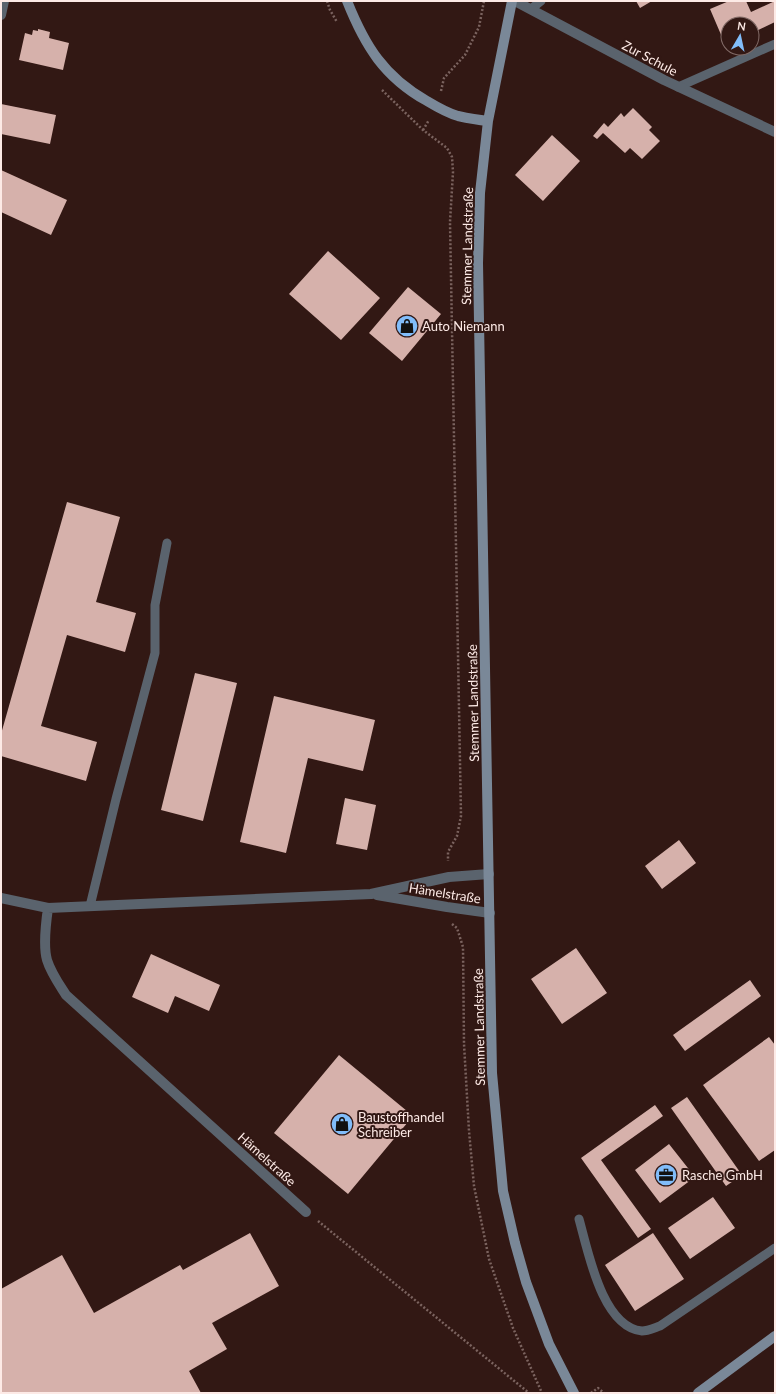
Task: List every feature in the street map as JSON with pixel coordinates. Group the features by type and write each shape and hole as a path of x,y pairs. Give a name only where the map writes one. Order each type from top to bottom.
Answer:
{"main road":[{"path":"347,1 358,29 373,54 392,77 412,93 437,107 457,116 488,122"},
{"name":"Stemmer Landstraße","path":"512,1 488,122 480,193 478,263 492,1073 503,1191 526,1282 549,1344 574,1393"},
{"path":"698,1393 775,1336"}],"street":[{"path":"1,14 4,1"},
{"name":"Zur Schule","path":"515,1 678,87 775,132"},
{"name":"Hämelstraße","path":"1,898 48,908 371,894 449,877 489,874"},
{"name":"Hämelstraße","path":"371,894 490,913"},
{"name":"Hämelstraße","path":"48,908 45,936 46,959 54,978 66,995 306,1212"}],"lane":[{"path":"530,9 541,1"},
{"path":"678,87 775,44"},
{"path":"90,906 154,653 155,605 167,543"},
{"path":"578,1220 597,1282 610,1308 626,1326 643,1331 660,1326 775,1248"}],"path":[{"path":"449,877 448,852 457,836 461,816 450,222 453,172 452,157 447,148 423,130 437,107 444,78 465,55 479,26 484,1"},
{"path":"447,907 445,918 457,928 463,947 464,1044 474,1186 489,1258 513,1328 542,1393"},
{"path":"306,1212 529,1393"},
{"path":"591,1393 598,1388 604,1393"}],"building":[{"path":"636,1 652,1 640,8"},
{"path":"729,1 746,1 751,12 775,1 775,22 760,29 760,16 720,16 720,32 710,9"},
{"path":"38,29 50,32 49,38 69,43 63,70 19,60 25,33 32,35 33,30 38,31"},
{"path":"1,104 56,115 50,144 1,134"},
{"path":"633,108 652,127 649,130 660,141 642,159 630,148 625,153 603,133 597,139 593,136 604,123 608,127 621,113 624,117"},
{"path":"552,135 580,161 543,201 515,175"},
{"path":"1,170 67,200 51,235 1,212"},
{"path":"328,251 380,298 341,340 289,294"},
{"path":"408,287 441,314 402,361 369,333"},
{"path":"67,502 120,517 96,602 136,613 125,652 67,635 41,726 97,742 86,781 1,756 1,734"},
{"path":"195,673 237,683 203,821 161,810"},
{"path":"274,696 375,720 363,771 308,758 286,853 240,842"},
{"path":"345,798 376,805 367,850 336,844"},
{"path":"679,840 696,863 662,889 645,866"},
{"path":"576,948 607,993 562,1024 531,979"},
{"path":"151,954 220,985 209,1011 175,996 168,1013 132,997"},
{"path":"750,980 761,996 685,1051 673,1035"},
{"path":"769,1037 775,1045 775,1150 759,1161 703,1085"},
{"path":"339,1055 413,1116 348,1194 274,1133"},
{"path":"687,1097 742,1175 726,1186 671,1108"},
{"path":"655,1105 663,1116 601,1160 651,1229 638,1238 581,1158"},
{"path":"669,1144 695,1177 660,1203 635,1170"},
{"path":"713,1197 735,1228 690,1259 668,1228"},
{"path":"250,1233 279,1286 212,1323 227,1349 189,1371 201,1393 1,1393 1,1289 62,1255 94,1313 180,1265 183,1270"},
{"path":"653,1233 684,1279 635,1311 605,1265"}],"place":[{"name":"Auto Niemann","path":"407,326"},
{"name":"Baustoffhandel Schreiber","path":"342,1124"},
{"name":"Rasche GmbH","path":"666,1175"}]}
